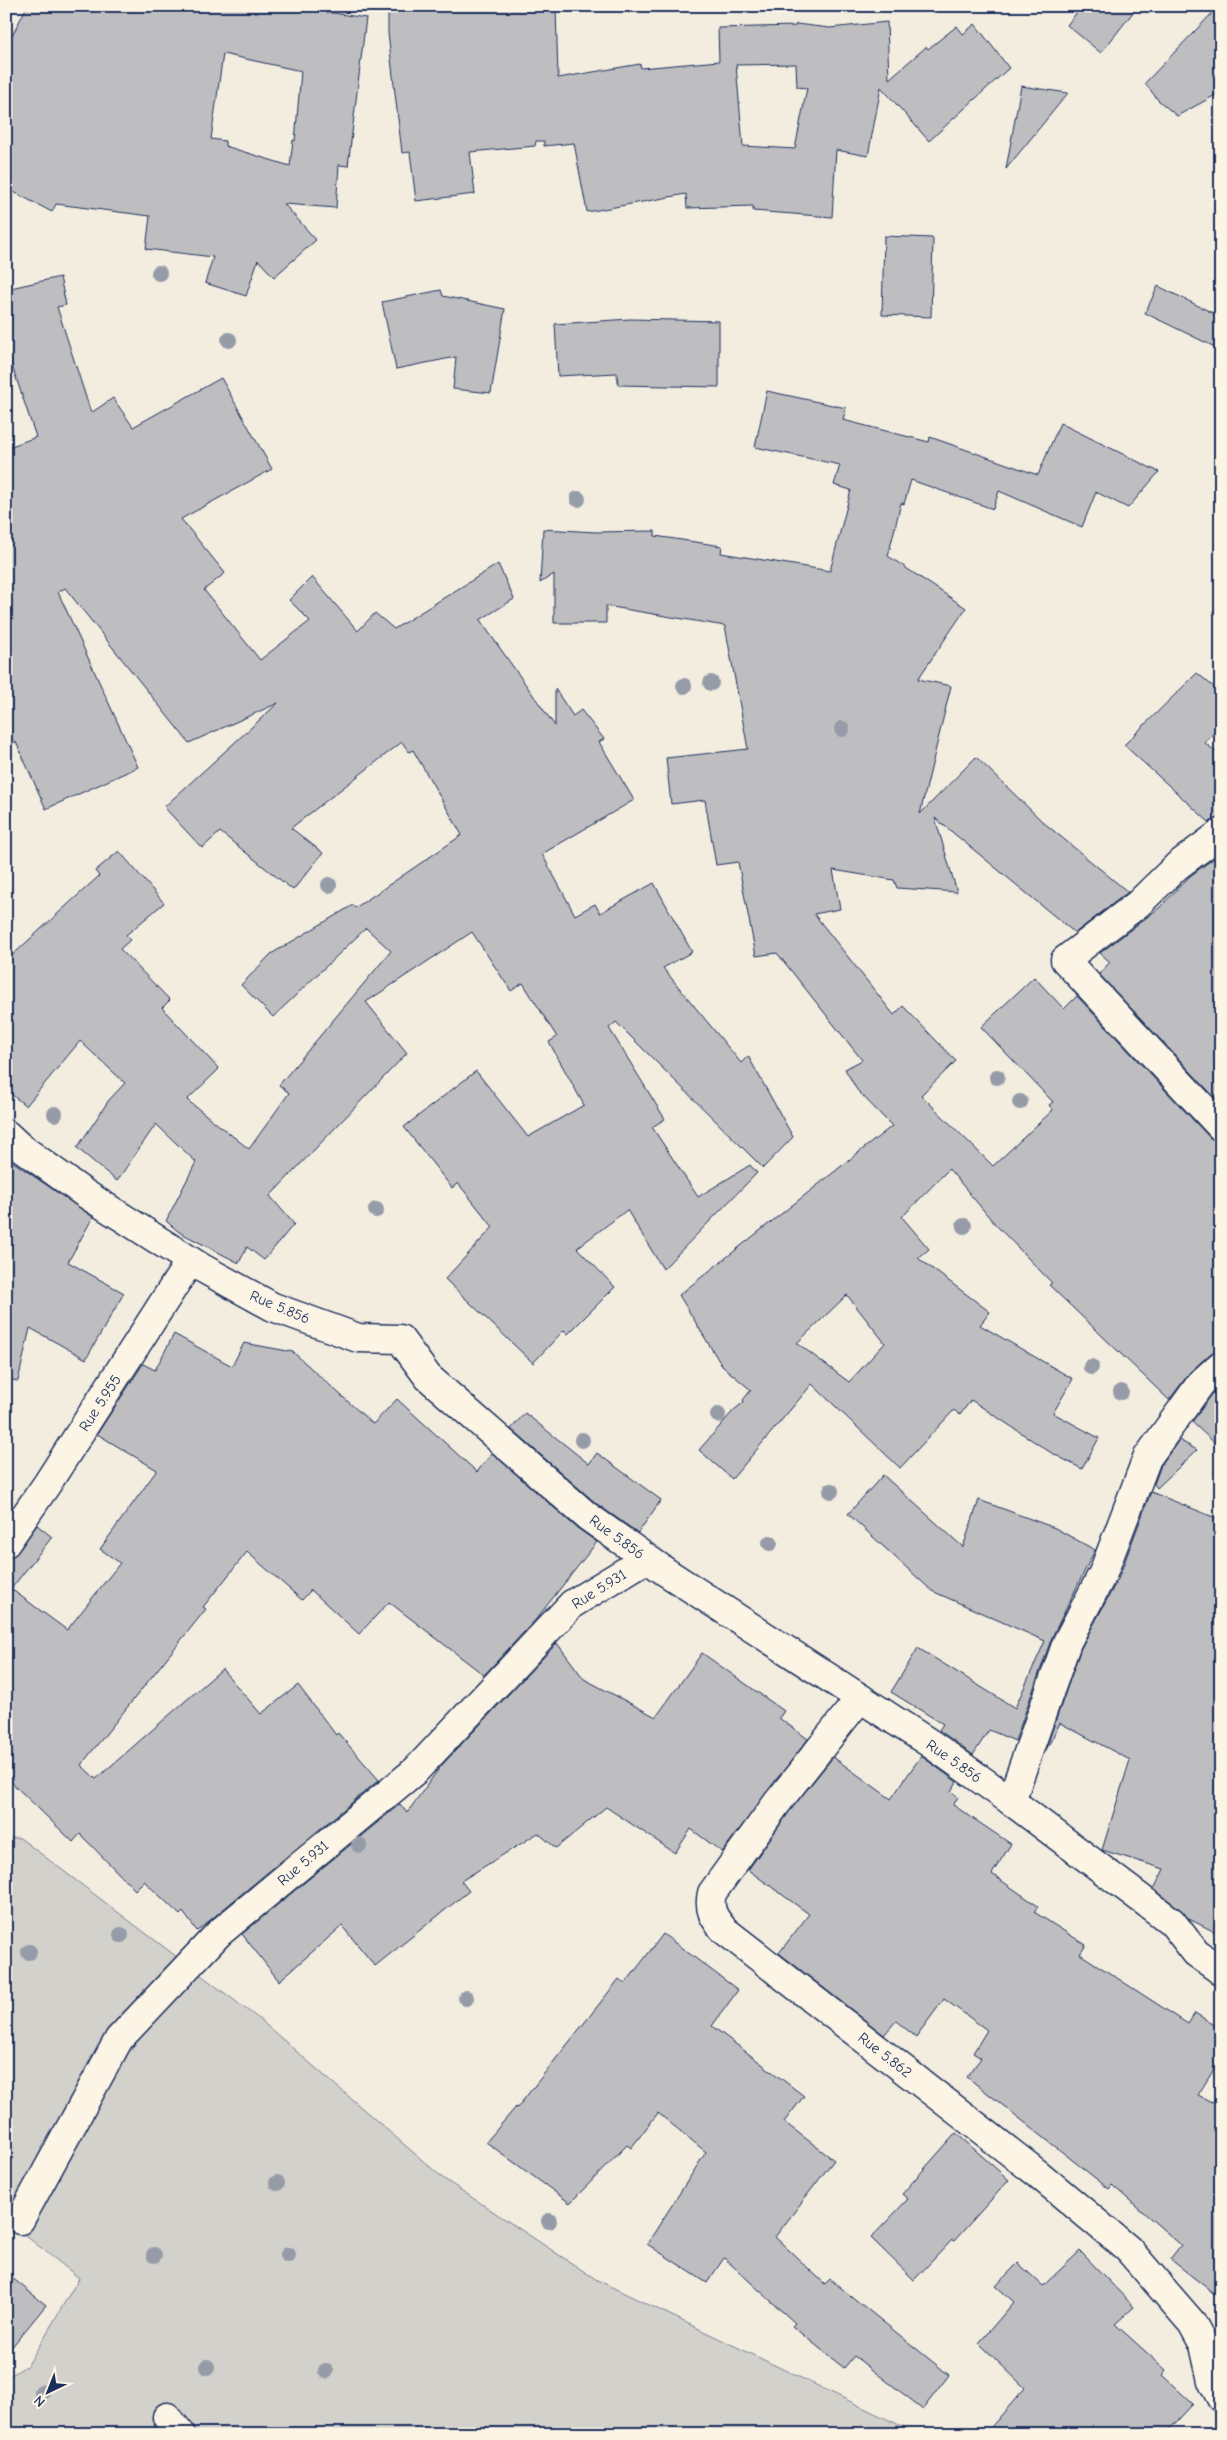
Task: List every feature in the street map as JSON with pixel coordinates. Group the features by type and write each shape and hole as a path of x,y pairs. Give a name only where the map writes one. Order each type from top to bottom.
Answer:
{"street":[{"path":"1221,833 1177,866 1138,904 1065,960 1221,1127"},
{"name":"Rue 5.856","path":"6,1134 19,1146 84,1193 190,1261 273,1307 358,1338 400,1340 428,1377 587,1516 646,1559 931,1744 1011,1801 1172,1922 1196,1953 1221,1971"},
{"name":"Rue 5.955","path":"6,1543 48,1484 190,1261"},
{"path":"1011,1801 1067,1642 1103,1573 1148,1458 1201,1383 1221,1365"},
{"name":"Rue 5.931","path":"20,2220 119,2039 199,1954 219,1933 416,1770 572,1604 646,1559"},
{"name":"Rue 5.862","path":"860,1698 777,1803 712,1893 709,1905 714,1918 724,1930 1037,2172 1128,2249 1192,2324 1204,2345 1212,2381 1221,2398"}],"shaded area":[{"path":"6,1838 20,1838 259,2019 444,2179 597,2280 918,2434 6,2434 6,2378 28,2365 79,2278 6,2220"}],"building":[{"path":"27,6 287,6 366,18 348,166 339,165 336,208 284,204 316,240 274,277 258,260 246,296 205,283 213,257 146,249 150,216 56,204 52,212 6,188 6,48","holes":["223,54 301,71 295,141 293,140 290,166 225,146 225,141 211,139"]},
{"path":"388,6 556,6 558,78 640,64 641,68 719,61 718,28 796,26 796,24 830,28 887,22 889,79 926,47 928,49 957,26 963,34 975,24 1009,68 929,141 881,87 868,156 836,150 832,217 753,211 753,206 687,208 686,194 587,212 574,143 544,146 544,141 536,141 535,146 470,152 475,194 416,201 410,152 402,153 388,33","holes":["796,64 797,87 807,88 795,149 743,146 736,65"]},
{"path":"1082,6 1138,6 1101,53 1067,25"},
{"path":"1219,6 1221,92 1177,116 1158,100 1145,83"},
{"path":"1021,86 1068,93 1006,169"},
{"path":"884,236 933,238 931,317 882,315"},
{"path":"60,277 66,305 57,307 91,413 113,398 133,427 221,378 272,469 181,519 225,573 204,590 260,660 310,621 289,600 312,577 358,631 375,613 394,629 498,564 514,599 480,620 555,726 555,689 573,716 581,710 604,739 599,742 634,800 542,854 575,915 595,904 600,913 654,883 692,952 663,968 741,1063 748,1056 793,1137 763,1168 616,1022 609,1028 665,1119 652,1127 698,1197 750,1165 757,1173 663,1269 627,1210 577,1248 615,1287 568,1334 564,1330 533,1363 445,1279 493,1227 458,1183 452,1188 404,1127 476,1071 528,1137 584,1105 549,1042 557,1037 523,983 511,991 472,932 366,1002 407,1053 270,1196 294,1224 264,1260 247,1247 239,1263 179,1232 166,1221 196,1162 156,1124 117,1181 77,1148 109,1100 125,1083 80,1041 26,1106 6,1090 6,961 99,876 95,871 119,851 164,903 126,935 130,940 120,949 170,1000 162,1008 219,1069 187,1100 249,1149 289,1093 279,1085 391,951 366,928 273,1017 241,985 271,954 353,905 355,908 462,835 413,750 409,752 402,742 291,828 323,853 293,890 220,832 202,848 164,807 278,703 189,743 65,588 58,592 138,767 46,809 16,742 6,745 6,448 36,437 6,348 6,289"},
{"path":"1158,286 1221,317 1221,350 1145,313"},
{"path":"441,290 443,296 505,309 491,393 453,389 456,357 396,369 382,302"},
{"path":"630,319 719,321 719,387 618,385 617,373 558,376 555,324"},
{"path":"767,391 846,408 843,420 929,442 930,437 1038,475 1060,423 1159,472 1128,508 1096,492 1082,527 999,491 993,509 911,480 904,504 901,503 888,556 966,608 918,679 951,686 920,814 976,757 1043,822 1128,892 1075,933 935,818 957,892 897,888 894,880 833,870 840,909 814,914 894,1015 903,1006 956,1061 921,1095 993,1166 1053,1110 1049,1105 1053,1102 981,1027 1034,977 1064,1009 1077,996 1210,1138 1221,1142 1221,1350 1211,1353 1190,1372 1169,1400 1049,1285 1052,1283 995,1224 949,1169 902,1217 929,1249 918,1258 990,1312 980,1325 1073,1379 1053,1413 1099,1438 1082,1469 1050,1452 971,1400 960,1415 954,1410 900,1468 812,1384 732,1479 699,1450 734,1410 744,1402 743,1400 751,1390 722,1366 679,1295 892,1126 857,1090 845,1069 862,1060 777,953 756,956 738,862 716,865 705,800 671,804 666,758 748,749 725,626 606,606 606,623 554,623 554,574 540,583 543,529 596,532 655,531 655,536 722,546 721,553 830,571 851,490 834,485 840,465 755,447","holes":["847,1295 885,1343 849,1382 797,1343"]},
{"path":"1197,673 1221,693 1221,724 1205,743 1221,756 1221,818 1209,822 1124,745"},
{"path":"1221,853 1221,1104 1099,974 1110,962 1100,953 1159,908 1190,876"},
{"path":"6,1157 93,1217 68,1262 124,1293 86,1359 30,1328 18,1381 6,1379"},
{"path":"174,1334 232,1366 244,1343 293,1352 373,1424 397,1399 477,1472 492,1453 577,1528 597,1542 537,1618 484,1675 389,1602 359,1634 311,1590 302,1600 247,1552 203,1607 206,1609 81,1765 96,1779 222,1669 261,1714 298,1685 336,1735 338,1733 379,1780 197,1931 183,1912 180,1915 144,1881 135,1890 80,1834 73,1842 6,1777 6,1558 18,1552 37,1525 52,1537 11,1589 67,1630 120,1563 100,1549 157,1470 97,1434 143,1364 155,1370"},
{"path":"1221,1386 1221,1449 1192,1422 1213,1393"},
{"path":"525,1413 589,1464 597,1453 661,1500 638,1533 597,1504 511,1429"},
{"path":"1179,1440 1197,1450 1157,1488 1154,1484 1161,1465"},
{"path":"883,1475 963,1547 979,1500 1055,1528 1095,1550 1052,1637 1015,1741 989,1730 973,1755 939,1730 943,1724 891,1692 918,1648 1015,1708 1045,1641 932,1591 848,1514"},
{"path":"1151,1492 1221,1520 1221,1935 1189,1919 1181,1910 1154,1889 1164,1869 1102,1850 1130,1760 1060,1723 1044,1754 1081,1648 1118,1579"},
{"path":"557,1643 584,1679 656,1717 702,1653 784,1711 779,1718 808,1739 722,1852 691,1829 675,1853 606,1807 556,1848 538,1833 461,1881 469,1891 375,1966 342,1926 279,1981 242,1934 400,1804 407,1813 440,1767"},
{"path":"921,1756 957,1782 951,1791 958,1797 953,1805 1011,1844 992,1874 1038,1906 1034,1912 1086,1945 1080,1954 1188,2024 1195,2013 1221,2029 1221,2058 1198,2095 1221,2107 1221,2299 1170,2259 1181,2245 1112,2185 1109,2189 967,2077 981,2058 973,2053 987,2030 944,1999 916,2037 896,2021 884,2035 779,1953 809,1914 748,1870 789,1812 833,1757 891,1799"},
{"path":"663,1934 738,1990 712,2026 804,2096 784,2122 834,2160 775,2237 825,2284 830,2279 949,2375 923,2409 854,2356 844,2368 792,2326 795,2323 724,2258 707,2283 647,2244 706,2152 658,2113 631,2148 627,2145 570,2203 486,2142 517,2108 619,1979 625,1984"},
{"path":"956,2133 1009,2180 954,2241 952,2240 914,2280 871,2238 908,2199 902,2194"},
{"path":"1080,2251 1134,2307 1115,2324 1166,2370 1162,2375 1193,2404 1165,2434 985,2434 1025,2388 979,2343 1014,2302 996,2286 1018,2263 1043,2286"},
{"path":"6,2273 46,2305 6,2354"}]}
